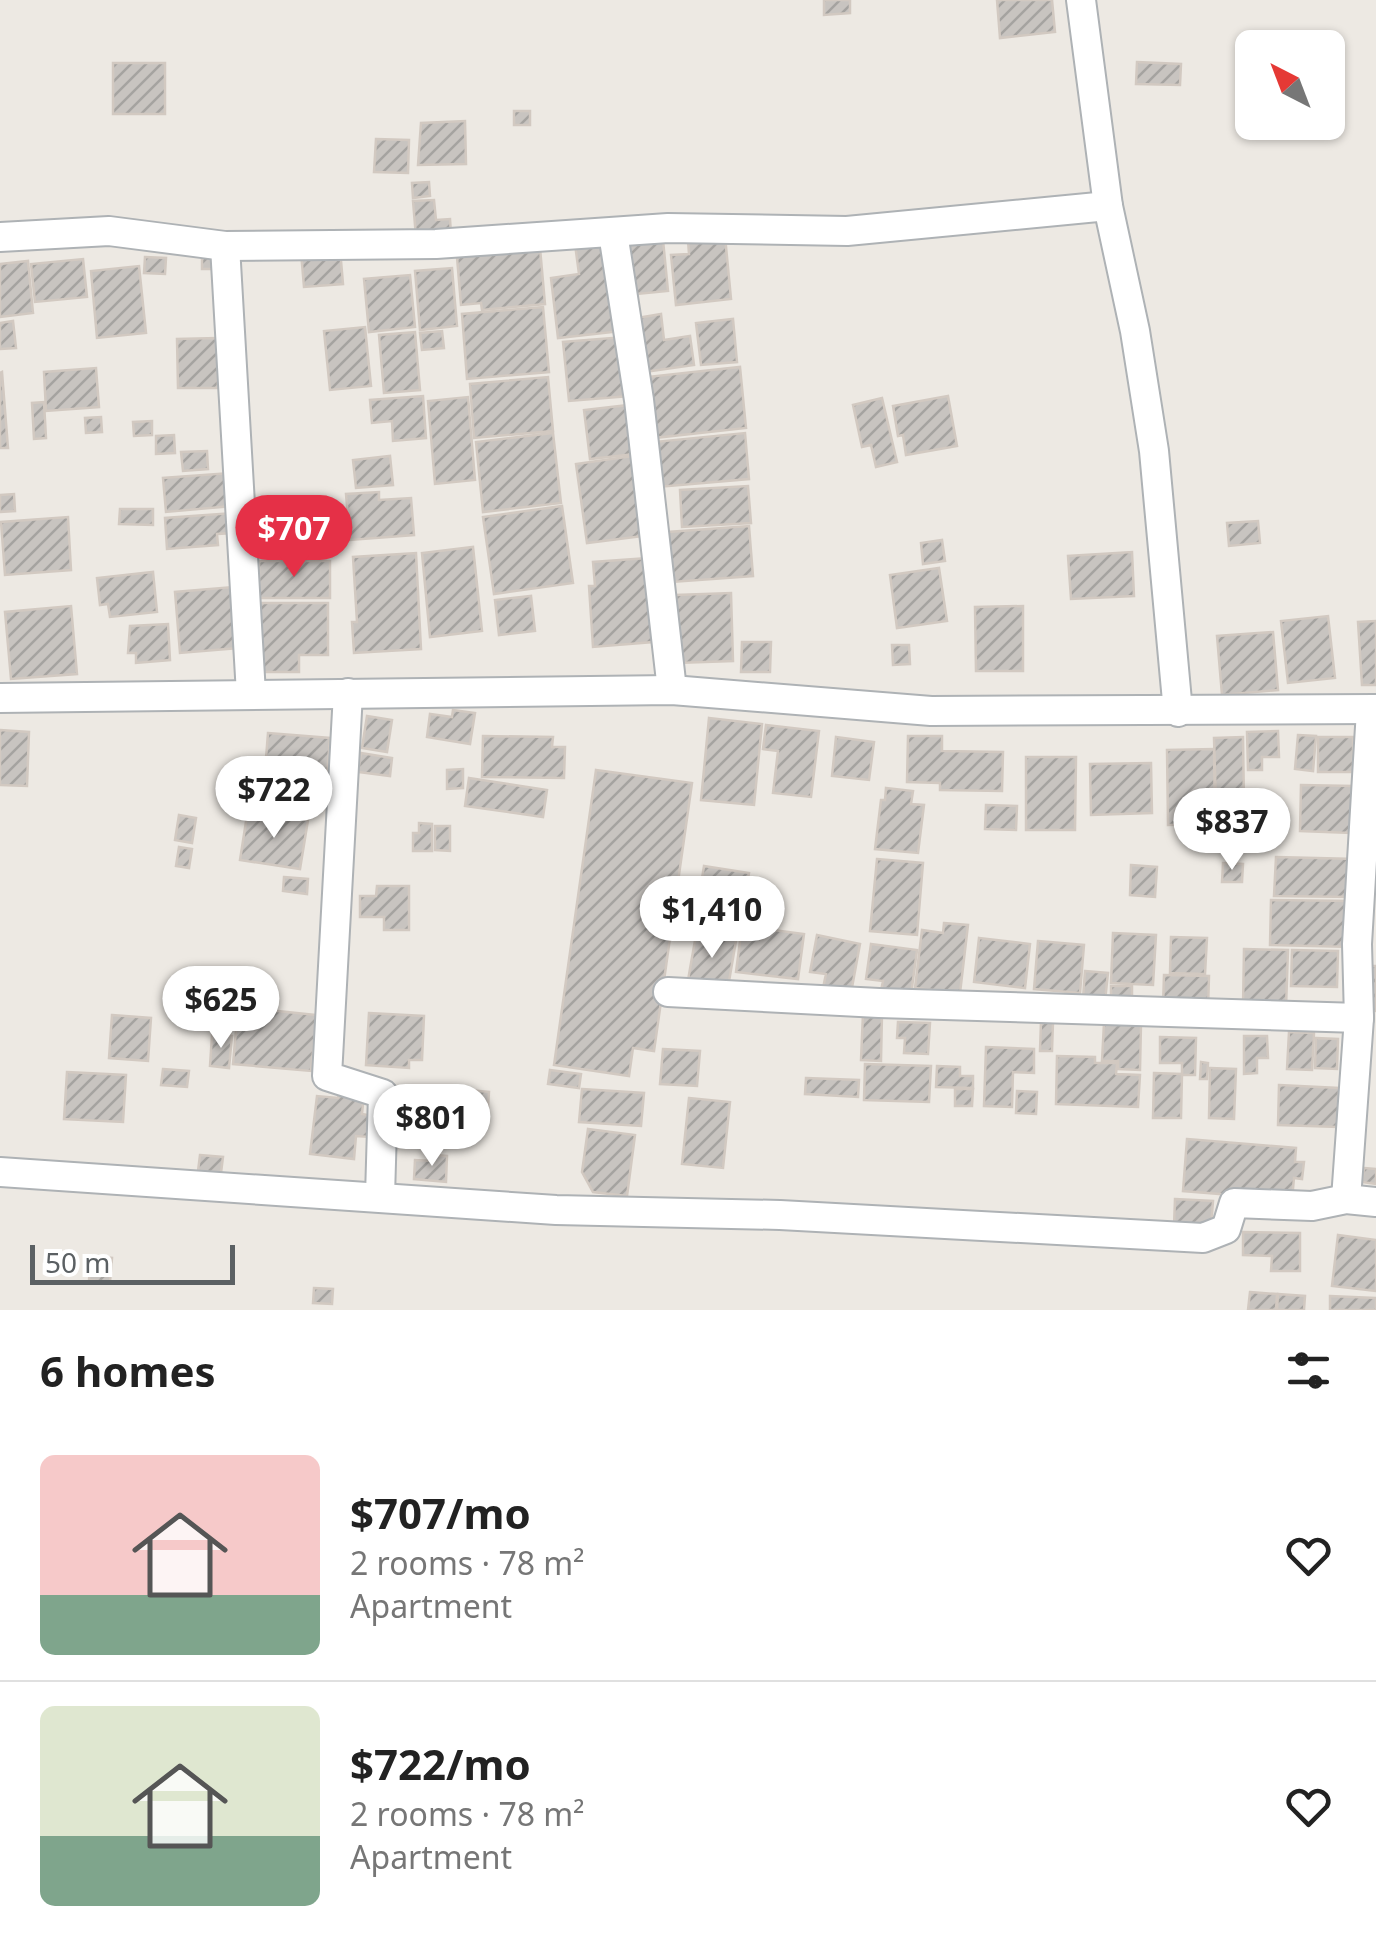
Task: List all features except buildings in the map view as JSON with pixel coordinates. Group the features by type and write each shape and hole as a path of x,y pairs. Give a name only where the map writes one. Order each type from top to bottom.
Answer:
{"street":[{"path":"1082,0 1108,206 1135,331 1154,451 1178,712"},
{"path":"0,237 110,231 225,246 436,244 668,228 847,231 1108,206"},
{"path":"612,233 640,400 672,690"},
{"path":"225,246 251,694"},
{"path":"0,698 672,690 932,711 1374,709 1366,945 1346,1200"},
{"path":"348,692 327,1076 383,1094 380,1196"},
{"path":"668,992 879,1004 1359,1018"},
{"path":"0,1172 556,1210 780,1215 1202,1238 1226,1229 1234,1204 1312,1206 1346,1200 1376,1202"}]}
